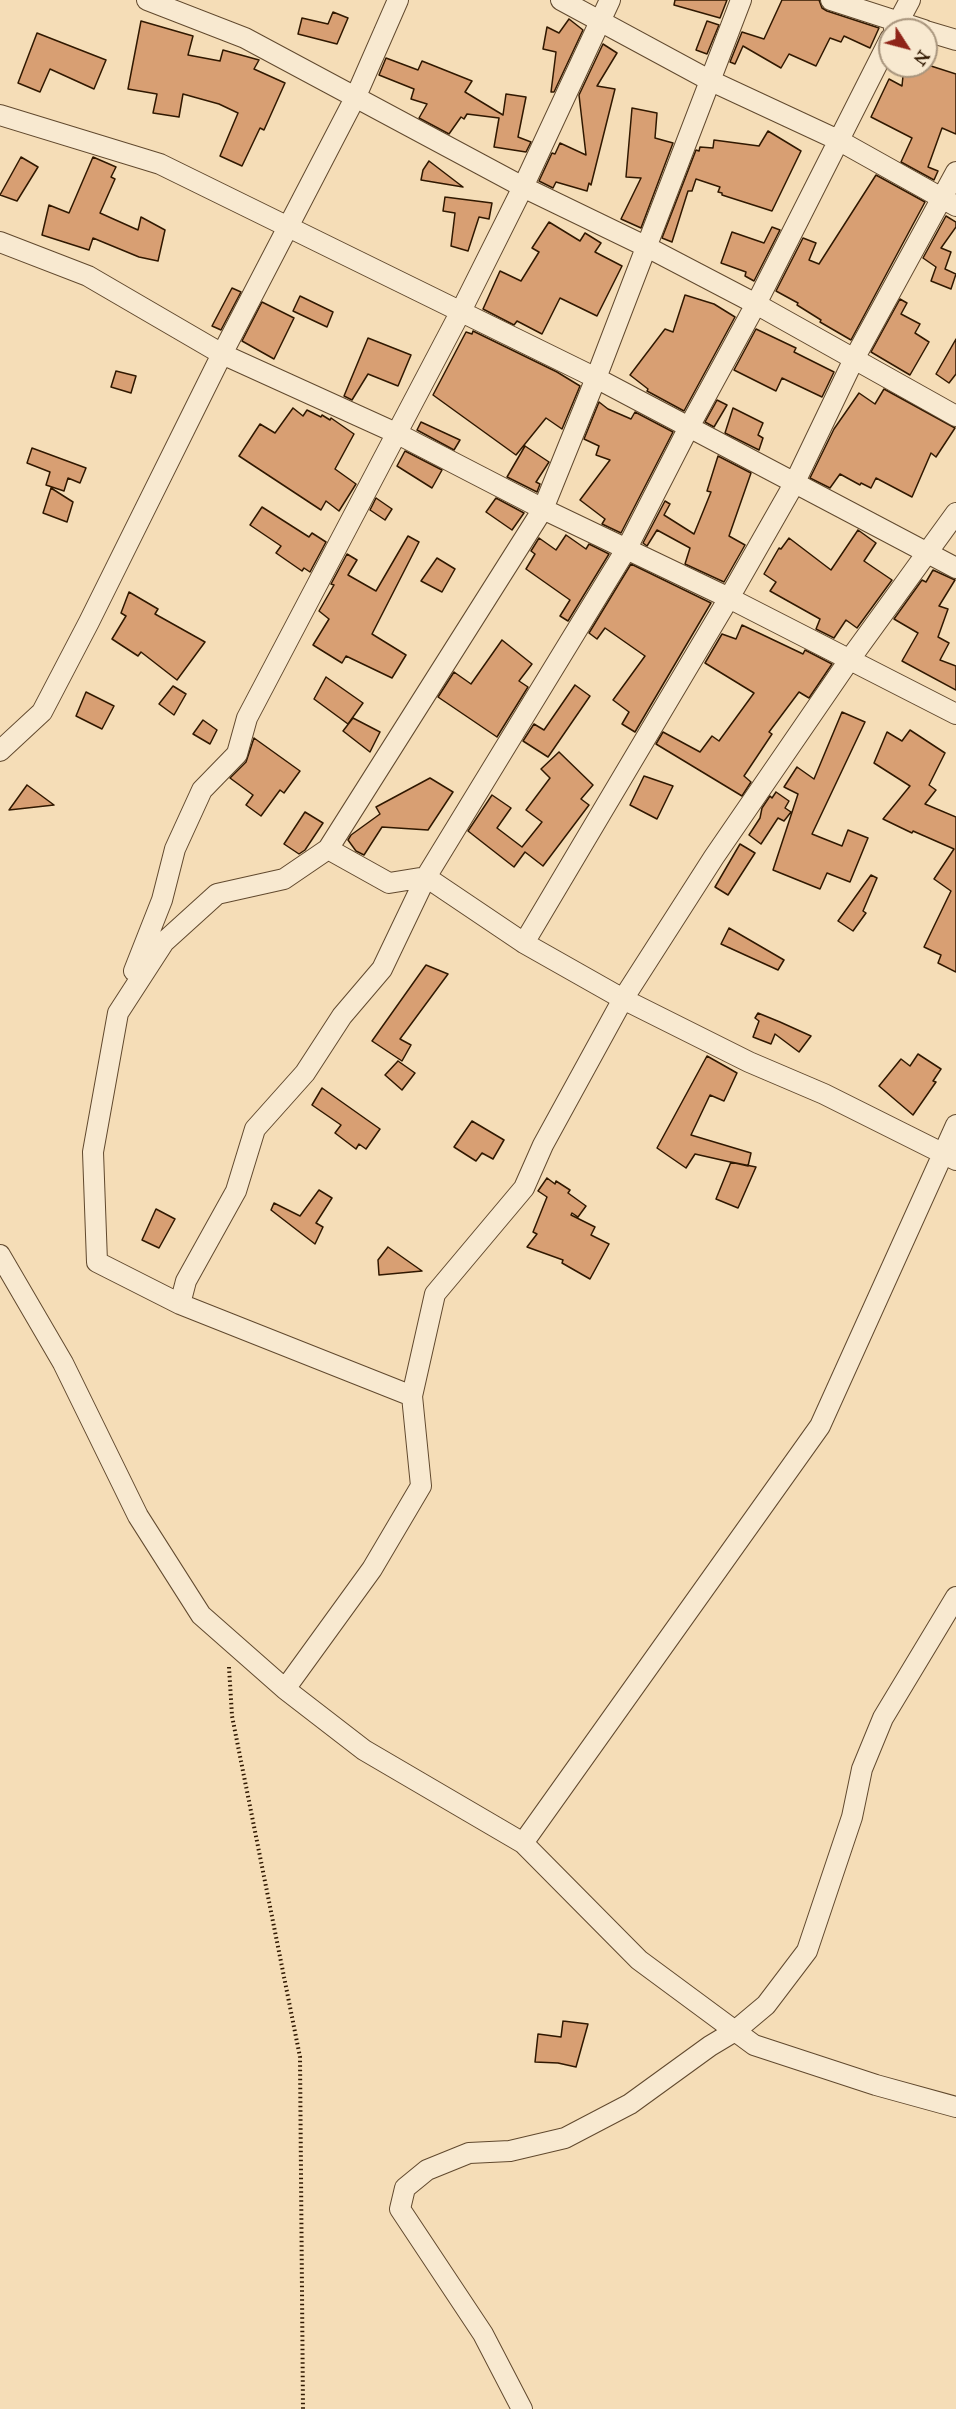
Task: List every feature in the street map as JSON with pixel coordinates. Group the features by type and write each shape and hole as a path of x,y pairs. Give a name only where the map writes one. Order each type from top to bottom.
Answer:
{"street":[{"path":"147,0 245,38 523,187 756,304 956,416"},
{"path":"0,751 42,712 222,354 356,96 398,0"},
{"path":"561,0 709,80 838,140 948,202"},
{"path":"412,1395 180,1304 97,1262 93,1152 118,1013 162,900 175,849 202,790 237,754 247,718 461,311 523,187 610,0"},
{"path":"118,1013 164,942 217,894 284,879 328,849 543,509 596,378 741,0"},
{"path":"831,0 878,22"},
{"path":"900,18 910,0"},
{"path":"938,34 956,40"},
{"path":"180,1304 186,1281 236,1191 255,1129 305,1073 342,1016 382,969 426,877 627,549 689,427 756,304 878,61"},
{"path":"0,115 160,164 596,378 956,568"},
{"path":"524,943 794,484 854,359 948,202 956,172"},
{"path":"0,242 87,276 222,354 396,433 543,509 729,598 956,714"},
{"path":"285,1689 372,1569 421,1486 412,1395 435,1294 524,1188 543,1145 623,999 714,857 850,659 956,513"},
{"path":"328,849 389,883 426,877 524,943 623,999 748,1062 824,1094 949,1157"},
{"path":"523,1843 820,1426 949,1157 956,1125"},
{"path":"0,1255 63,1363 138,1516 201,1615 285,1689 364,1750 523,1843 639,1960 754,2045 876,2085 956,2107"},
{"path":"522,2409 483,2334 400,2209 405,2188 427,2170 469,2153 510,2151 566,2138 630,2104 710,2046 735,2031 766,2005 807,1951 852,1817 862,1768 883,1718 956,1597"}],"path":[{"path":"227,1638 232,1716 300,2057 303,2409"}],"building":[{"path":"675,0 727,0 720,18 674,5"},
{"path":"782,0 819,0 822,8 827,11 878,28 870,48 844,36 841,42 830,38 816,66 789,54 781,68 743,46 735,64 730,62 742,32 764,39"},
{"path":"333,12 348,18 337,44 298,34 302,18 328,24"},
{"path":"569,19 583,30 554,92 551,92 556,52 543,49 547,27 559,33"},
{"path":"141,21 193,36 188,55 220,61 223,50 259,60 254,69 285,83 264,130 260,128 242,166 220,156 238,113 219,104 183,94 179,117 153,113 157,94 128,89"},
{"path":"707,21 719,25 707,54 696,50"},
{"path":"37,33 106,60 94,89 50,69 40,92 18,83"},
{"path":"603,44 617,53 597,86 615,89 591,185 589,183 587,191 556,182 553,188 539,181 552,153 555,154 560,143 586,155 579,95"},
{"path":"386,58 418,70 422,61 472,81 465,92 503,115 506,94 526,97 518,137 531,142 526,152 494,147 499,118 467,114 464,119 461,117 449,134 419,118 427,104 411,99 414,89 379,75"},
{"path":"938,68 956,74 956,134 942,128 928,167 938,171 934,180 901,162 912,138 871,117 889,79 902,86 903,78 938,78"},
{"path":"632,108 657,113 655,138 673,143 641,228 621,219 641,178 626,177"},
{"path":"768,131 801,151 772,211 722,195 718,192 720,187 696,179 692,191 688,191 672,242 662,238 696,150 699,151 700,147 713,148 714,140 759,146"},
{"path":"21,157 38,167 17,201 0,195"},
{"path":"93,157 116,167 111,177 115,179 100,213 138,230 141,217 165,230 158,261 139,257 93,238 89,250 42,235 49,205 69,213"},
{"path":"429,161 463,187 421,180 423,170"},
{"path":"876,175 925,202 851,340 820,322 821,320 797,305 798,303 776,291 803,238 816,243 809,260 819,264"},
{"path":"445,197 492,203 489,219 479,217 468,251 451,246 455,213 443,211"},
{"path":"946,216 956,222 956,227 941,248 951,252 945,269 956,274 951,289 931,281 936,267 923,258"},
{"path":"549,222 580,241 585,233 601,243 595,252 622,266 597,316 560,298 542,334 517,321 514,325 483,309 500,271 521,281 539,252 532,248"},
{"path":"772,227 780,230 754,281 745,276 746,272 721,263 732,232 764,243"},
{"path":"232,288 241,292 221,330 212,326"},
{"path":"685,295 714,304 735,317 684,411 647,391 648,389 630,375 665,329 673,332"},
{"path":"300,296 333,312 327,327 293,311"},
{"path":"900,299 907,303 901,314 920,324 915,333 929,342 910,375 871,352"},
{"path":"262,302 294,318 274,359 242,341"},
{"path":"756,329 796,348 794,352 834,372 822,397 782,378 776,391 734,370"},
{"path":"473,331 557,372 580,386 562,429 546,418 516,455 433,395 466,332 472,334"},
{"path":"368,338 411,355 398,386 368,374 352,400 344,396"},
{"path":"956,339 956,374 949,383 936,374"},
{"path":"116,371 136,376 131,393 111,387"},
{"path":"884,389 955,428 936,457 931,453 912,497 876,478 871,488 840,474 830,488 810,478 834,429 859,393 875,404"},
{"path":"717,400 727,405 714,427 705,422"},
{"path":"599,402 608,409 631,419 635,412 673,432 621,533 602,524 605,519 580,500 610,460 596,455 599,446 584,439"},
{"path":"293,408 303,416 307,410 330,420 331,418 354,434 335,469 356,484 339,511 326,501 321,510 239,456 260,424 275,433"},
{"path":"733,408 763,423 758,435 763,438 759,450 725,433"},
{"path":"421,422 460,440 454,450 417,430"},
{"path":"525,446 549,462 536,482 540,484 537,492 507,477"},
{"path":"32,448 86,468 80,483 68,478 64,491 46,485 50,472 27,463"},
{"path":"405,451 442,470 432,488 397,466"},
{"path":"718,456 751,473 729,536 745,545 724,582 685,564 690,548 657,530 647,546 643,543 665,501 670,504 664,515 694,534 711,492 707,491"},
{"path":"51,488 73,502 67,522 43,513"},
{"path":"376,498 392,509 385,520 370,510"},
{"path":"496,498 524,513 512,530 486,512"},
{"path":"262,507 309,537 312,533 326,542 310,572 304,568 302,571 276,553 281,546 250,525"},
{"path":"858,530 876,543 864,561 892,580 857,628 846,620 834,638 816,629 820,619 770,591 776,582 764,574 779,548 781,549 789,538 831,570"},
{"path":"566,535 586,549 589,544 609,554 568,621 560,616 570,600 526,569 535,554 531,551 539,538 556,550"},
{"path":"408,536 419,542 372,634 406,655 392,678 346,656 342,663 313,645 329,619 319,611 334,585 331,584 347,554 357,560 348,575 376,591"},
{"path":"437,558 455,569 442,592 421,581"},
{"path":"631,564 711,603 635,732 622,724 629,712 613,700 645,656 605,628 597,639 589,633"},
{"path":"933,570 955,580 939,606 948,609 938,637 949,643 940,660 956,666 956,690 902,661 918,633 894,619 922,580 926,582"},
{"path":"129,592 158,609 155,614 205,642 177,680 141,652 138,656 112,639 126,616 121,613"},
{"path":"742,625 803,654 805,650 832,664 809,698 799,692 769,732 772,734 744,776 751,782 742,796 656,744 663,732 700,752 712,736 719,741 754,693 705,663 722,634 736,639"},
{"path":"502,640 532,664 519,681 528,687 497,737 438,697 454,672 471,684"},
{"path":"326,677 363,703 348,724 314,699"},
{"path":"575,685 590,696 548,757 523,741 534,724 544,730"},
{"path":"173,686 186,694 174,715 159,704"},
{"path":"86,692 114,706 102,729 76,716"},
{"path":"842,712 865,722 812,834 842,846 848,830 868,838 850,882 827,873 820,889 773,870 798,794 784,787 797,767 814,779"},
{"path":"353,718 380,732 370,752 343,731"},
{"path":"203,720 217,730 210,744 193,734"},
{"path":"910,730 945,753 929,785 936,790 925,804 956,817 956,972 938,963 941,955 924,947 951,891 934,879 954,849 883,819 910,786 874,763 887,732 902,741"},
{"path":"254,738 300,771 284,793 280,790 261,816 246,805 253,795 230,778 246,762"},
{"path":"559,752 593,785 581,799 589,805 543,866 525,852 514,867 468,831 492,795 511,808 497,828 522,847 542,822 526,810 550,778 541,769"},
{"path":"644,776 673,786 657,819 630,805"},
{"path":"430,778 453,792 428,830 382,827 364,855 356,851 348,840 351,835 380,814 376,807"},
{"path":"27,785 54,805 9,810"},
{"path":"776,792 789,801 785,808 791,812 784,821 778,818 761,844 749,835 760,818 762,808 770,796 772,798"},
{"path":"305,812 323,823 305,850 299,854 284,844"},
{"path":"740,844 755,853 728,895 715,887"},
{"path":"871,875 877,878 863,911 866,913 853,931 838,921"},
{"path":"729,928 784,960 778,970 721,944"},
{"path":"426,965 448,974 400,1039 411,1045 402,1061 372,1041"},
{"path":"758,1013 811,1036 799,1052 775,1034 771,1044 753,1037 759,1021 755,1018"},
{"path":"918,1054 941,1069 933,1081 936,1082 913,1115 879,1086 901,1059 910,1066"},
{"path":"707,1056 737,1073 724,1101 710,1095 691,1135 751,1153 748,1166 695,1154 686,1168 657,1148"},
{"path":"398,1061 415,1073 402,1090 385,1075"},
{"path":"322,1088 380,1129 366,1149 359,1144 356,1149 335,1133 341,1125 312,1105"},
{"path":"472,1121 504,1140 493,1159 482,1153 476,1161 454,1147"},
{"path":"731,1162 756,1167 738,1208 716,1199"},
{"path":"547,1178 570,1190 568,1193 586,1206 578,1217 572,1213 571,1215 595,1227 591,1235 609,1244 590,1279 562,1263 563,1260 527,1247 537,1234 533,1232 547,1197 538,1191"},
{"path":"319,1190 332,1198 316,1223 323,1227 315,1244 271,1210 274,1203 300,1216"},
{"path":"156,1209 175,1219 159,1248 142,1240"},
{"path":"388,1247 422,1271 379,1275 378,1260"},
{"path":"563,2021 588,2024 576,2067 535,2062 538,2034 561,2037"}]}
